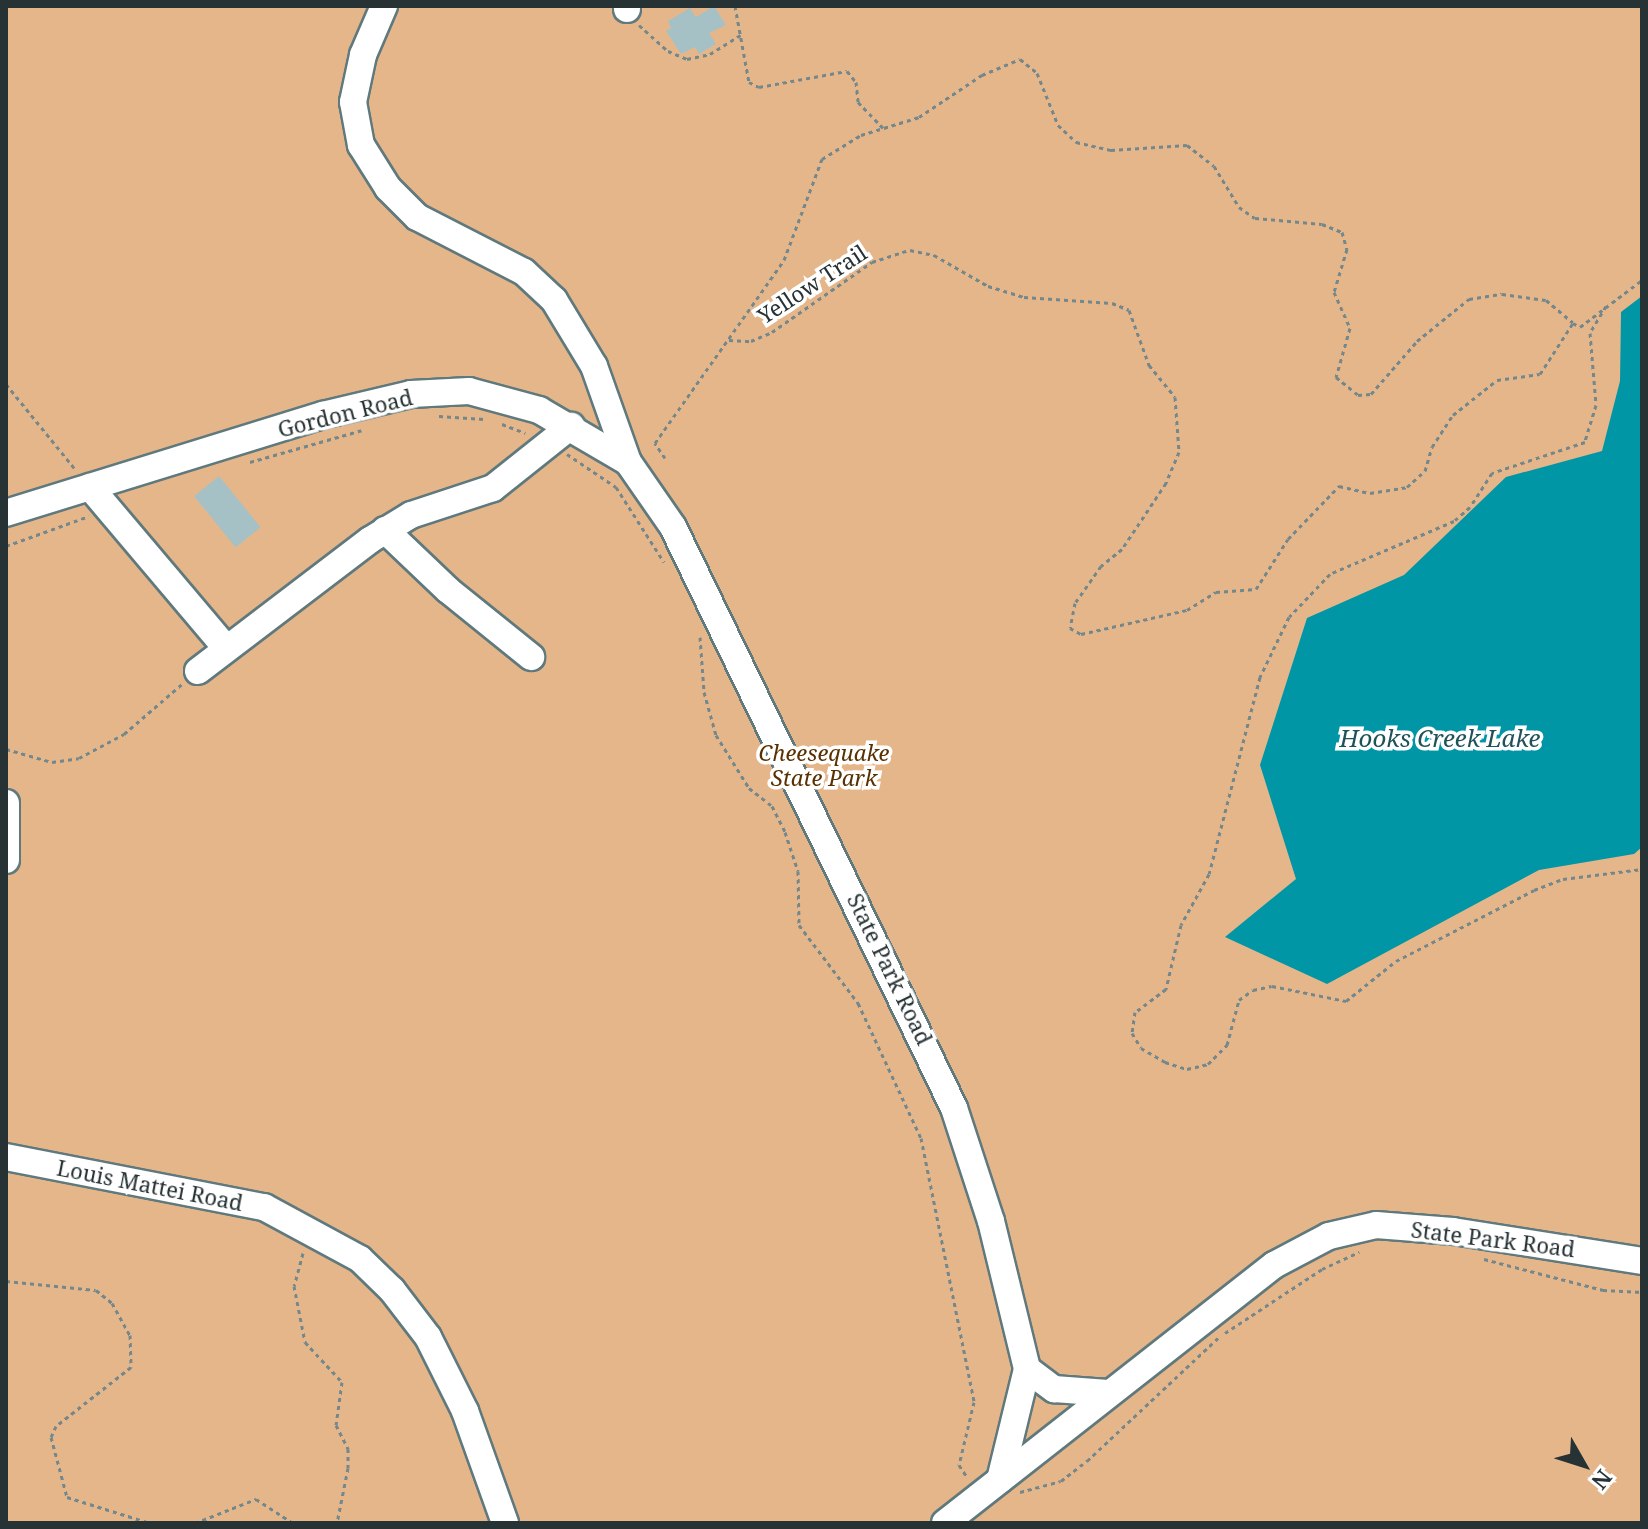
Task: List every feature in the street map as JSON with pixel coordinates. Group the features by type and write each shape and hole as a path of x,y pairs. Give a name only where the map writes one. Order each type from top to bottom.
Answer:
{"street":[{"path":"384,6 363,55 353,102 361,145 388,188 417,217 524,272 554,300 594,366 628,462"},
{"name":"Gordon Road","path":"6,513 323,415 411,394 469,391 539,410 628,462 667,516 703,588"},
{"path":"198,671 385,530 411,515 493,488 546,442 571,426"},
{"path":"90,487 226,648"},
{"path":"385,530 448,590 531,657"},
{"name":"State Park Road","path":"703,588 954,1108 991,1221 1027,1369 995,1485"},
{"path":"6,803 6,860"},
{"name":"Louis Mattei Road","path":"6,1157 211,1194 264,1207 306,1225 360,1259 392,1290 428,1337 465,1411 505,1523"},
{"name":"State Park Road","path":"945,1523 1274,1265 1346,1231 1376,1225 1453,1231 1642,1261"},
{"path":"1027,1369 1054,1389 1108,1393"}],"path":[{"path":"735,6 749,57 745,74 754,86 847,71 856,82 858,102 883,128"},
{"path":"627,7 645,32 687,59 710,54 741,35"},
{"path":"665,458 655,443 784,260 822,159 883,128 919,117 982,75 1020,59 1037,73 1058,125 1076,142 1111,150 1187,145 1214,166 1239,207 1255,218 1333,226 1347,239 1334,292 1350,328 1336,377 1358,395 1371,394 1417,341 1469,299 1502,294 1546,300 1580,327 1642,280"},
{"name":"Yellow Trail","path":"729,340 751,341 772,332 872,262 910,250 934,255 988,286 1024,297 1112,303 1129,310 1149,365 1175,397 1179,452 1166,483 1122,549 1101,566 1075,603 1070,628 1081,634 1187,610 1216,592 1256,589 1288,539 1339,486 1385,493 1416,481 1453,415 1497,380 1540,374 1573,323"},
{"path":"1606,306 1590,333 1596,405 1585,442 1492,473 1470,507 1454,521 1330,574 1289,617 1260,677 1209,874 1181,925 1166,989 1130,1017 1132,1033 1141,1048 1178,1067 1208,1064 1227,1045 1239,1000 1253,990 1272,986 1324,1001 1346,1001 1396,961 1534,890 1563,879 1642,869"},
{"path":"6,384 90,487"},
{"path":"434,416 490,419 546,442 616,487 669,570"},
{"path":"243,463 370,427"},
{"path":"6,546 66,528 107,507"},
{"path":"699,629 704,692 716,735 749,788 772,806 798,871 799,925 858,1003 921,1138 974,1402 959,1465 995,1485 1061,1481 1222,1335 1322,1269 1363,1250"},
{"path":"6,749 52,762 79,758 124,734 198,671"},
{"path":"306,1225 301,1270 294,1286 305,1342 342,1382 336,1425 348,1449 348,1468 337,1523"},
{"path":"1481,1258 1603,1290 1642,1292"},
{"path":"6,1281 96,1290 112,1303 130,1335 131,1367 66,1417 51,1437 67,1497 131,1522 150,1523"},
{"path":"195,1523 256,1499 293,1523"}],"green space":[{"name":"Cheesequake State Park","path":"6,6 1642,6 1642,1523 6,1523"}],"water":[{"name":"Hooks Creek Lake","path":"1642,296 1642,847 1634,854 1539,870 1327,984 1225,937 1296,879 1260,765 1307,618 1404,575 1506,477 1602,451 1620,381 1621,312"}],"building":[{"path":"714,6 726,25 709,33 716,44 699,54 695,47 681,54 666,31 671,28 668,21 690,8 696,17"},
{"path":"219,476 261,527 236,547 194,496"}]}
